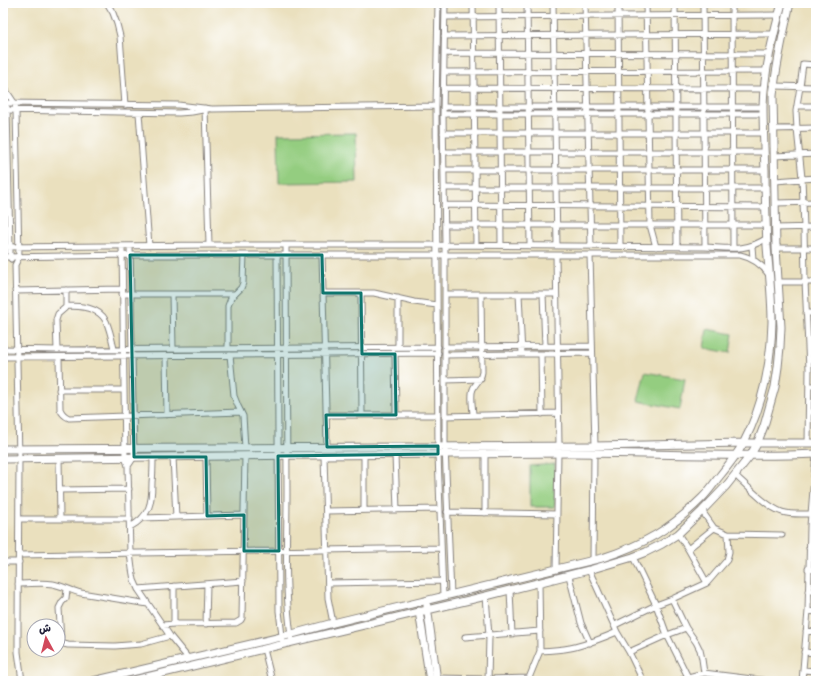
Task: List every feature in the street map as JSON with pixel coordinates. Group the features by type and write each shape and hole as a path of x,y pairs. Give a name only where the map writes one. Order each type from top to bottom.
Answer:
{"main road":[{"path":"291,638 333,623 592,560 623,551 643,543 679,519 703,497 736,455 744,443 760,405 769,366 772,322 766,225 763,110 764,89 769,54 782,3"},
{"path":"93,681 188,658 419,612 569,576 646,552 678,534 702,511 726,486 750,456 757,444 764,426 775,387 781,327 776,248 773,96 782,39 790,3"},
{"path":"3,449 595,446 812,443"},
{"path":"3,459 594,453 750,456 816,454"},
{"path":"426,601 435,680"},
{"path":"419,612 435,680"},
{"path":"130,681 264,648 282,640"}],"street":[{"path":"107,3 113,13 120,36 125,105"},
{"path":"438,3 436,106 437,305 438,415 442,446"},
{"path":"443,596 440,509 442,446 445,416 443,88 445,3"},
{"path":"473,3 476,245"},
{"path":"499,3 500,245"},
{"path":"527,3 530,246"},
{"path":"553,3 557,246"},
{"path":"585,3 591,246"},
{"path":"618,3 620,246"},
{"path":"646,3 649,206 650,225 656,247"},
{"path":"675,3 677,247"},
{"path":"703,3 705,247"},
{"path":"732,3 733,248"},
{"path":"445,17 778,15"},
{"path":"444,36 773,34"},
{"path":"444,53 769,54"},
{"path":"812,443 809,412 802,178 796,110 803,64 816,65"},
{"path":"444,72 766,71"},
{"path":"3,86 15,104 16,111 18,257 15,265 15,291 19,449 18,652 22,681"},
{"path":"774,86 816,87"},
{"path":"443,88 764,89"},
{"path":"10,98 5,103 5,110 10,257 15,265"},
{"path":"5,103 178,105 205,109 436,106"},
{"path":"443,106 732,107 763,110"},
{"path":"797,106 816,106"},
{"path":"5,110 179,113 205,109"},
{"path":"205,109 209,245"},
{"path":"443,114 732,114 763,110"},
{"path":"139,113 149,246"},
{"path":"773,129 816,128"},
{"path":"443,133 763,133"},
{"path":"443,152 764,152"},
{"path":"774,156 816,154"},
{"path":"444,170 764,170"},
{"path":"775,181 816,178"},
{"path":"444,188 765,188"},
{"path":"776,204 816,202"},
{"path":"444,205 766,207"},
{"path":"445,225 766,225"},
{"path":"776,228 816,228"},
{"path":"3,247 500,245 746,248 760,243 767,238"},
{"path":"286,245 287,551 288,608 291,638"},
{"path":"122,246 125,458 128,466 130,553 132,569 134,580 138,589 170,636 188,658"},
{"path":"128,466 134,457 130,246"},
{"path":"752,246 753,259"},
{"path":"776,248 816,248"},
{"path":"3,257 437,254 740,255 747,256 760,263 769,275"},
{"path":"228,348 228,306 231,298 241,288 243,283 244,255"},
{"path":"277,255 279,611 282,640"},
{"path":"322,255 327,447"},
{"path":"556,255 559,446"},
{"path":"590,255 595,446"},
{"path":"778,282 816,282"},
{"path":"15,291 66,290 122,292 131,294 234,294"},
{"path":"57,350 57,317 66,306 66,290"},
{"path":"323,293 374,294 437,305"},
{"path":"361,293 362,415"},
{"path":"172,294 173,349"},
{"path":"445,294 556,294"},
{"path":"473,415 473,389 481,379 482,372 481,294"},
{"path":"520,294 522,354"},
{"path":"543,294 545,346"},
{"path":"398,298 398,347"},
{"path":"66,306 79,306 91,309 102,316 106,320 114,349"},
{"path":"806,313 816,313"},
{"path":"3,349 57,350 438,346"},
{"path":"445,347 592,346"},
{"path":"3,357 438,353"},
{"path":"445,355 592,353"},
{"path":"395,354 396,415"},
{"path":"541,354 542,414"},
{"path":"230,355 235,402 243,416 244,422 245,448"},
{"path":"166,356 167,415"},
{"path":"59,357 60,409 61,413 69,418 241,412"},
{"path":"445,380 481,379"},
{"path":"809,386 816,386"},
{"path":"59,390 124,390"},
{"path":"809,412 816,412"},
{"path":"445,416 558,413"},
{"path":"326,415 438,415"},
{"path":"592,560 594,453"},
{"path":"442,454 447,512 450,595"},
{"path":"485,454 485,513"},
{"path":"556,569 558,454"},
{"path":"802,681 808,611 810,526 811,514 814,507 816,454"},
{"path":"324,455 328,598 333,623"},
{"path":"364,455 364,510"},
{"path":"395,455 397,510"},
{"path":"163,625 236,622 241,620 243,616 245,456"},
{"path":"130,526 142,518 148,511 151,502 153,457"},
{"path":"173,457 176,517"},
{"path":"206,457 207,516"},
{"path":"59,458 60,519"},
{"path":"735,475 765,501 781,512 789,514 811,514"},
{"path":"60,490 129,489"},
{"path":"326,512 440,509"},
{"path":"702,511 714,528 728,534 782,535"},
{"path":"447,512 557,514"},
{"path":"142,518 244,515"},
{"path":"19,519 130,519"},
{"path":"810,526 816,527"},
{"path":"688,549 714,528"},
{"path":"678,534 707,583"},
{"path":"615,625 707,583 727,560 729,552 728,534"},
{"path":"19,555 441,548"},
{"path":"809,548 816,549"},
{"path":"633,557 656,605 666,635 688,677"},
{"path":"3,562 18,562"},
{"path":"589,570 617,632 629,652 643,681"},
{"path":"808,570 816,570"},
{"path":"569,576 581,623 590,643"},
{"path":"138,589 244,581"},
{"path":"328,583 442,581"},
{"path":"435,680 529,678 540,651 539,582"},
{"path":"18,584 51,584 81,593 148,604"},
{"path":"206,624 207,584"},
{"path":"174,586 174,624"},
{"path":"67,589 66,598 59,608 60,635 61,641 64,644 141,644 170,636"},
{"path":"510,590 512,634"},
{"path":"808,591 816,591"},
{"path":"486,596 489,636 488,680"},
{"path":"672,599 686,628 700,650 704,672"},
{"path":"808,611 816,612"},
{"path":"629,652 666,635 686,628"},
{"path":"465,637 540,631"},
{"path":"806,631 816,632"},
{"path":"540,651 574,647 590,643 617,632"},
{"path":"264,648 272,681"},
{"path":"804,652 816,653"},
{"path":"803,670 816,671"},
{"path":"680,681 704,672 768,681"}],"highlighted area":[{"path":"130,255 322,255 323,293 361,293 362,354 395,354 396,415 326,415 327,447 438,446 438,454 278,456 279,551 244,551 244,515 207,516 206,457 134,457"}],"green space":[{"path":"356,133 357,182 279,183 278,134"},
{"path":"707,329 733,334 730,353 704,348"},
{"path":"645,372 685,379 680,409 638,401"},
{"path":"555,464 555,507 530,507 530,466"}]}
